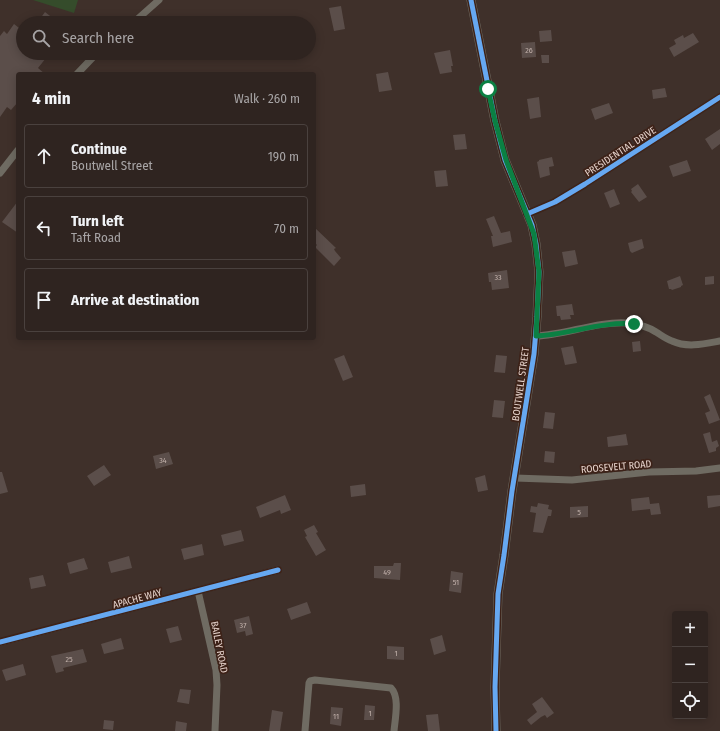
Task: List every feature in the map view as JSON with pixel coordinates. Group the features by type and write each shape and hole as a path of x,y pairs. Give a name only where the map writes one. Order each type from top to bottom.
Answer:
{"street":[{"path":"141,16 159,0"},
{"name":"BOUTWELL STREET","path":"471,0 500,143 534,234 539,272 534,354 498,594 495,687 496,731"},
{"path":"79,72 90,60"},
{"name":"PRESIDENTIAL DRIVE","path":"527,214 555,202 585,184 720,98"},
{"path":"0,173 16,153"},
{"path":"536,336 625,323 650,328 671,341 682,344 698,345 720,341"},
{"name":"ROOSEVELT ROAD","path":"515,478 572,480 649,472 696,471 720,468"},
{"name":"APACHE WAY","path":"0,642 278,570"},
{"name":"BAILEY ROAD","path":"198,591 216,670 217,685 215,731"},
{"path":"305,731 308,685 310,681 315,680 388,687 394,691 396,699 394,731"}],"green space":[{"path":"33,0 78,0 74,13"}],"building":[{"path":"341,6 345,29 334,31 329,8"},
{"path":"45,12 50,16 42,16"},
{"path":"14,24 16,26 16,60 44,60 38,68 43,72 16,72 16,104 11,110 7,107 0,117 0,36 4,31 7,34"},
{"path":"551,30 552,41 540,42 539,31"},
{"path":"693,33 699,42 674,57 669,48 676,44 674,40 683,35 684,38"},
{"path":"535,42 536,57 522,58 521,43"},
{"path":"450,50 453,66 451,66 452,72 440,74 434,53"},
{"path":"541,55 549,55 549,63 542,63"},
{"path":"388,72 392,90 379,92 376,74"},
{"path":"665,88 667,97 653,99 652,90"},
{"path":"539,97 541,117 530,119 527,99"},
{"path":"609,103 613,113 595,120 591,109"},
{"path":"720,129 720,144 712,150 705,139"},
{"path":"465,134 467,149 455,150 453,135"},
{"path":"552,157 554,166 549,167 550,175 540,178 537,162 539,160"},
{"path":"687,160 691,171 673,177 669,166"},
{"path":"446,170 448,186 436,187 434,171"},
{"path":"638,184 647,197 639,202 631,192 631,189"},
{"path":"614,189 620,204 610,208 604,193"},
{"path":"16,204 16,232 2,222"},
{"path":"494,216 501,233 510,231 512,242 493,247 491,236 493,236 486,219"},
{"path":"316,229 336,248 334,249 335,251 341,258 334,266 316,248"},
{"path":"642,239 644,248 632,253 628,243"},
{"path":"575,250 578,264 565,267 562,252"},
{"path":"507,270 509,288 492,290 488,273"},
{"path":"680,276 683,285 672,290 669,289 667,281"},
{"path":"714,276 714,284 705,285 705,277"},
{"path":"572,304 574,315 570,315 571,319 561,320 560,316 557,316 556,306"},
{"path":"640,341 641,351 633,352 632,342"},
{"path":"573,346 577,363 565,365 561,348"},
{"path":"344,355 353,377 343,381 334,359"},
{"path":"496,355 507,356 505,373 494,372"},
{"path":"710,394 720,420 709,424 705,413 710,411 704,397"},
{"path":"494,400 505,401 503,418 492,417"},
{"path":"545,412 555,413 553,429 543,428"},
{"path":"710,432 712,442 717,440 719,446 716,448 716,451 709,453 703,434"},
{"path":"626,434 628,445 608,447 607,437"},
{"path":"545,451 555,452 554,463 544,462"},
{"path":"169,452 173,464 156,469 153,456"},
{"path":"104,465 111,475 94,486 87,476"},
{"path":"0,472 2,472 8,492 0,494"},
{"path":"485,475 488,490 478,492 475,478"},
{"path":"365,484 366,495 351,497 350,486"},
{"path":"285,495 291,510 281,514 280,510 260,518 256,507"},
{"path":"720,495 720,506 708,508 707,496"},
{"path":"649,497 650,504 659,503 661,514 651,515 650,509 632,511 631,499"},
{"path":"538,503 549,505 548,509 552,510 551,516 548,516 543,533 533,532 536,513 530,512 531,506 537,507"},
{"path":"588,506 588,517 570,518 570,507"},
{"path":"314,525 318,532 316,533 326,550 316,556 305,537 307,536 304,530"},
{"path":"241,530 244,541 224,546 221,535"},
{"path":"202,544 204,555 184,560 181,549"},
{"path":"129,556 132,568 111,573 108,562"},
{"path":"84,558 88,569 70,574 67,563"},
{"path":"394,563 401,563 400,580 374,578 374,566 393,566"},
{"path":"451,571 463,573 461,593 449,591"},
{"path":"43,575 46,586 31,589 29,578"},
{"path":"307,602 311,613 291,620 287,609"},
{"path":"249,616 253,634 246,636 245,631 237,633 234,620"},
{"path":"178,626 182,640 170,643 166,629"},
{"path":"442,635 446,651 434,655 430,639"},
{"path":"121,638 124,649 104,654 101,644"},
{"path":"387,646 404,647 404,660 387,659"},
{"path":"83,649 87,662 63,668 64,671 56,673 51,656"},
{"path":"23,664 26,675 6,681 2,670"},
{"path":"180,689 191,690 189,704 177,702"},
{"path":"542,697 554,713 547,718 545,715 541,717 531,725 527,720 537,712 532,704"},
{"path":"365,705 375,706 374,720 364,720"},
{"path":"331,707 343,708 341,726 330,724"},
{"path":"272,710 283,712 280,731 269,731"},
{"path":"438,714 440,731 428,731 426,715"},
{"path":"104,720 114,721 113,730 103,729"},
{"path":"176,721 187,723 186,731 175,731"}],"cycle path":[{"path":"471,0 495,121 505,160 532,225 539,272 534,354 512,491 498,594 495,687 496,731"},
{"path":"527,214 555,202 585,184 720,97"},
{"path":"0,642 278,570"}],"route":[{"path":"488,89 500,143 532,225 534,234 539,272 536,336 564,333 595,326 625,323 634,324"}]}
